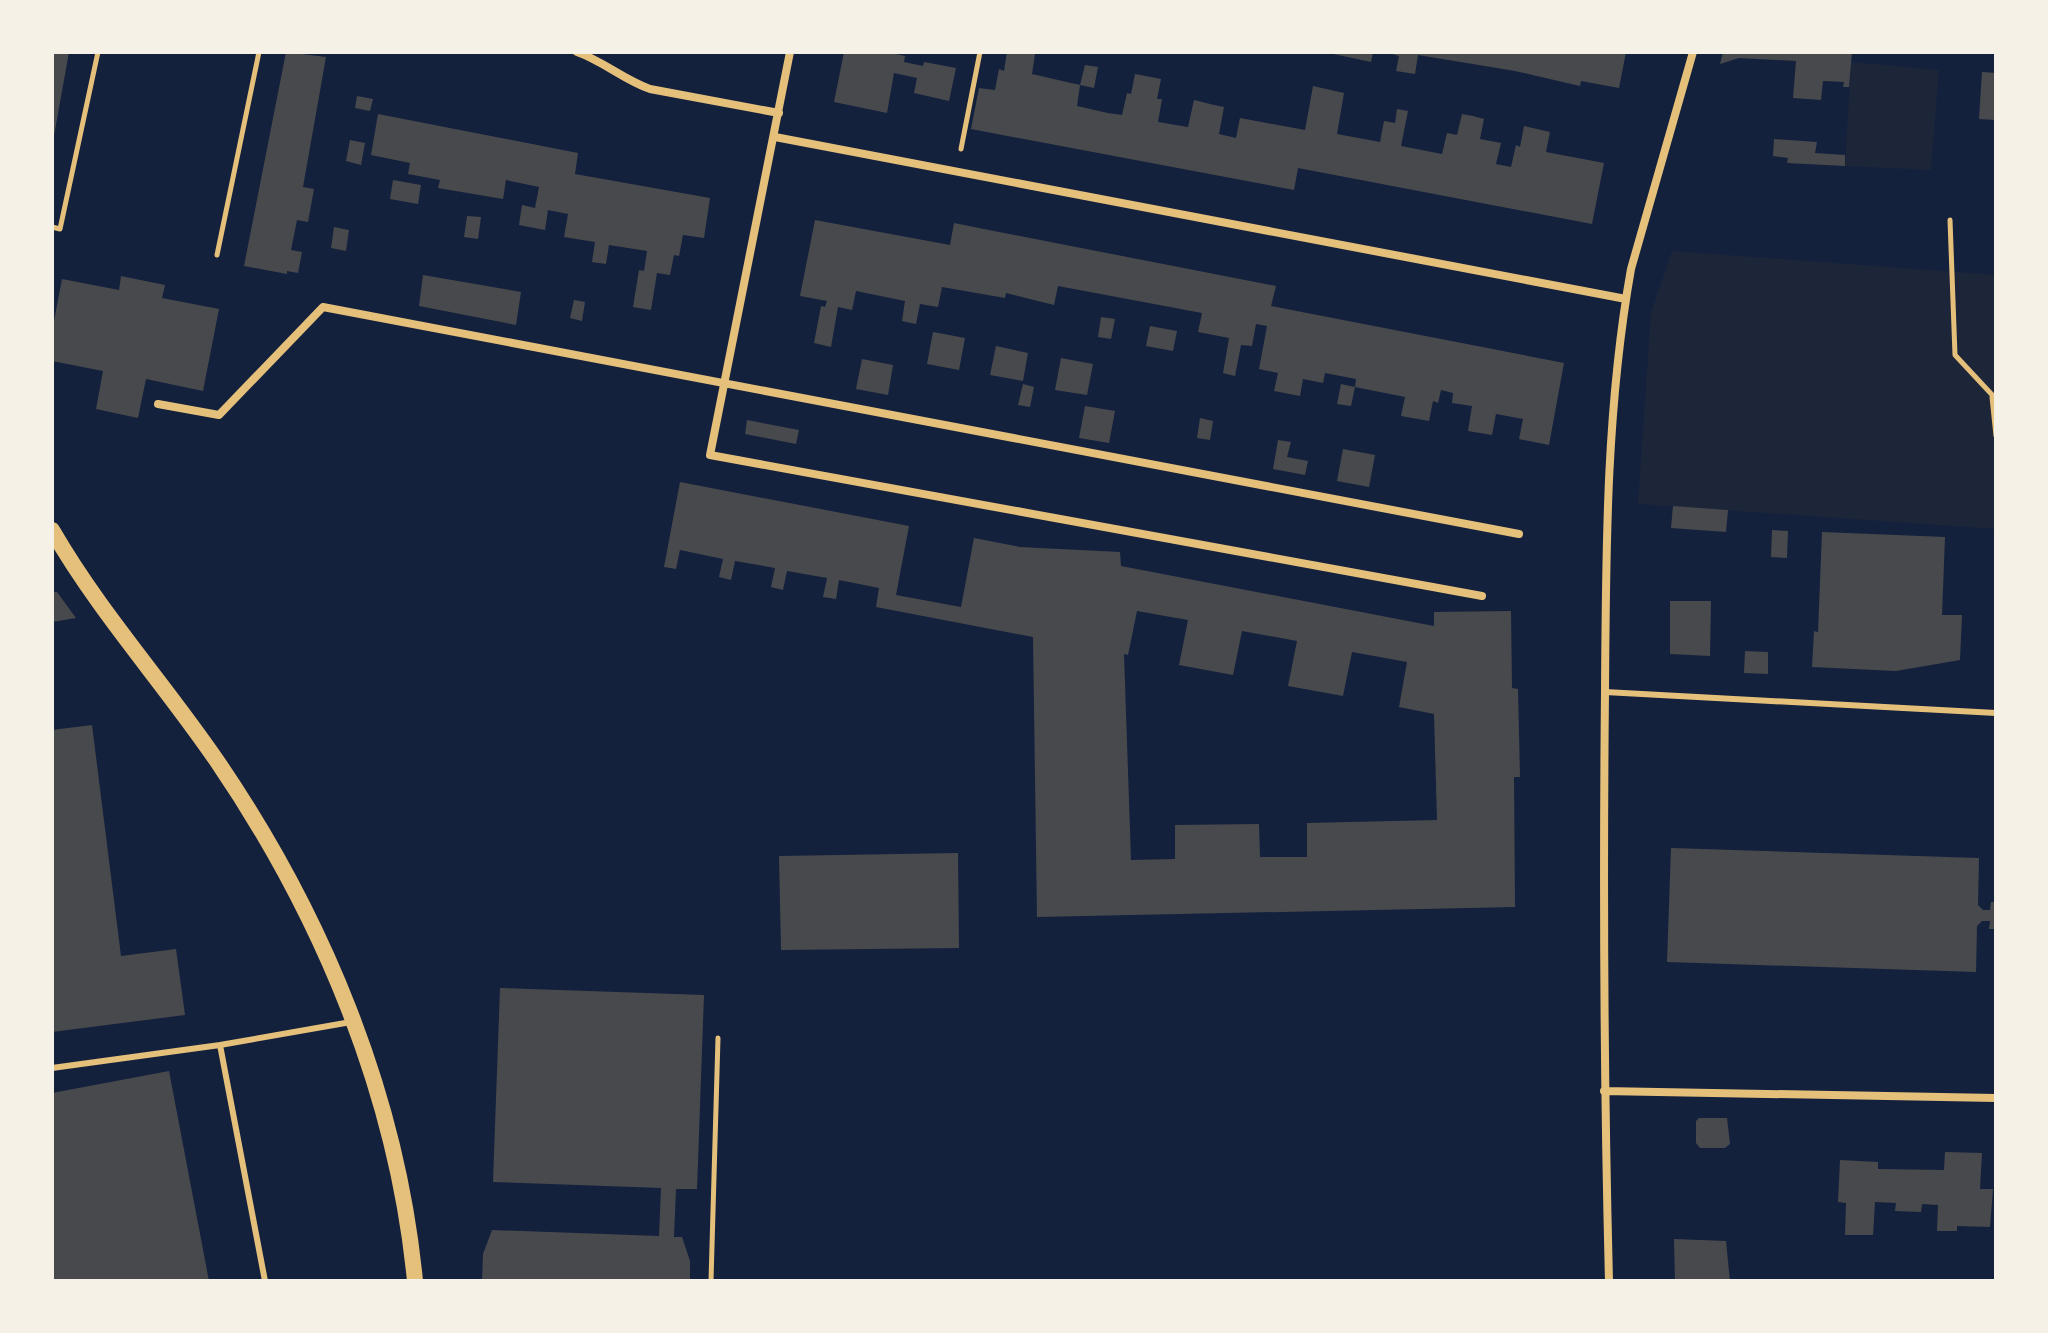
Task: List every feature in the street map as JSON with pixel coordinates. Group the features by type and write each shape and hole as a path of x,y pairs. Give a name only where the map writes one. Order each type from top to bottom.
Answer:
{"main road":[{"path":"52,530 100,606 232,783 303,907 354,1022 375,1080 394,1158 415,1281"}],"street":[{"path":"577,52 650,89 779,113"},
{"path":"790,52 710,455 1482,596"},
{"path":"1609,1281 1604,1091 1606,517 1631,269 1693,52"},
{"path":"775,137 1626,299"},
{"path":"158,404 219,415 323,307 1519,534"},
{"path":"1604,1091 1996,1098"}],"lane":[{"path":"1605,692 1996,713"},
{"path":"52,1068 220,1045 354,1022"},
{"path":"220,1045 265,1281"}],"path":[{"path":"52,227 60,229 98,52"},
{"path":"217,255 259,52"},
{"path":"957,172 980,52"},
{"path":"1950,220 1955,355 1995,397 1996,436"},
{"path":"711,1281 718,1038"}],"shaded area":[{"path":"1851,62 1939,70 1931,170 1845,166"},
{"path":"1672,251 1996,275 1996,529 1638,504 1651,313"}],"building":[{"path":"52,52 69,52 54,136 52,135"},
{"path":"286,52 326,57 303,187 314,189 308,222 297,220 291,250 302,252 298,273 287,271 287,274 244,266"},
{"path":"844,52 887,52 905,56 904,62 956,68 949,101 914,93 917,78 894,73 887,113 834,102"},
{"path":"1007,52 1035,54 1032,74 1080,85 1077,106 1108,113 1122,115 1135,74 1161,79 1157,99 1162,99 1158,122 1188,127 1194,100 1224,107 1219,134 1236,138 1240,118 1305,130 1313,86 1344,93 1337,134 1380,142 1384,121 1395,123 1397,109 1408,111 1401,146 1442,154 1447,133 1457,135 1462,114 1473,116 1484,119 1480,139 1501,143 1496,164 1511,167 1516,145 1520,147 1524,126 1550,132 1546,152 1604,163 1592,224 1298,168 1294,190 971,129 979,88 995,90 999,69 1004,71"},
{"path":"1324,52 1373,52 1371,62"},
{"path":"1385,52 1626,52 1619,88 1581,81 1580,86 1515,71 1418,55 1415,74 1396,71 1399,56"},
{"path":"1723,52 1852,52 1849,87 1843,87 1844,82 1823,81 1821,100 1793,98 1796,61 1739,58 1720,64"},
{"path":"1085,65 1098,67 1094,88 1080,85"},
{"path":"1982,72 1996,73 1996,120 1979,119"},
{"path":"357,96 373,99 370,111 355,108"},
{"path":"378,114 578,153 575,174 710,198 704,238 683,235 679,256 674,255 670,275 657,273 651,310 633,307 639,270 644,271 647,251 609,245 606,264 592,262 595,242 564,237 568,214 548,210 545,230 519,225 522,205 535,208 539,187 506,180 503,199 438,188 440,180 408,174 410,163 371,155"},
{"path":"1774,139 1817,142 1815,153 1845,155 1845,166 1787,163 1788,158 1773,156"},
{"path":"350,140 365,143 361,165 346,161"},
{"path":"393,180 421,185 418,204 390,199"},
{"path":"467,216 481,217 478,239 464,237"},
{"path":"815,220 950,245 954,223 1276,286 1271,306 1564,363 1549,445 1519,439 1523,419 1496,414 1492,435 1468,431 1472,406 1452,403 1453,393 1441,390 1438,403 1433,401 1429,421 1401,416 1405,397 1355,387 1356,379 1325,373 1323,383 1303,379 1300,396 1274,391 1278,373 1259,369 1267,326 1256,324 1252,346 1241,345 1235,376 1223,373 1229,338 1198,332 1202,313 1058,286 1054,305 1006,293 1005,298 942,287 938,307 920,304 916,324 902,321 905,301 856,291 852,310 838,307 831,347 814,343 821,306 825,307 827,301 800,296"},
{"path":"334,227 349,230 346,251 331,248"},
{"path":"423,275 521,292 516,325 419,306"},
{"path":"121,276 165,285 162,298 219,309 203,391 146,379 138,418 96,409 103,371 52,361 52,331 62,279 119,290"},
{"path":"574,300 585,302 582,321 570,318"},
{"path":"1101,317 1115,319 1111,339 1098,337"},
{"path":"1150,326 1177,331 1173,351 1146,346"},
{"path":"933,332 965,338 959,370 927,364"},
{"path":"996,346 1028,353 1023,381 990,375"},
{"path":"1061,358 1093,364 1087,395 1055,390"},
{"path":"862,359 893,365 888,395 856,389"},
{"path":"1023,384 1034,387 1030,407 1018,405"},
{"path":"1341,384 1355,387 1351,406 1337,404"},
{"path":"1085,406 1115,411 1109,443 1079,438"},
{"path":"1200,418 1213,421 1210,440 1197,438"},
{"path":"747,420 799,430 796,444 745,434"},
{"path":"1278,440 1291,442 1287,457 1308,461 1305,475 1273,469"},
{"path":"1343,449 1375,455 1369,487 1337,481"},
{"path":"680,482 909,526 896,595 961,607 974,538 1020,547 1120,552 1121,566 1434,626 1434,612 1511,611 1512,688 1518,689 1520,777 1514,777 1515,907 1037,917 1033,637 876,607 879,588 839,580 836,599 823,597 827,578 787,571 783,590 771,587 775,568 735,561 731,580 719,577 723,559 680,550 676,569 664,567","holes":["1137,611 1188,620 1179,665 1233,675 1242,631 1297,641 1288,686 1343,696 1352,652 1407,662 1399,707 1434,714 1437,820 1307,823 1307,857 1260,857 1259,824 1175,825 1175,859 1131,860 1124,654 1128,655"]},
{"path":"1673,506 1728,510 1726,532 1671,528"},
{"path":"1772,530 1788,531 1787,558 1771,557"},
{"path":"1822,532 1945,537 1942,615 1962,615 1960,660 1896,671 1812,667 1814,631 1818,632"},
{"path":"52,592 57,592 76,618 52,622"},
{"path":"1670,601 1711,601 1710,656 1670,654"},
{"path":"1745,651 1768,652 1768,674 1744,673"},
{"path":"92,725 121,956 176,949 185,1015 52,1032 52,730"},
{"path":"1671,848 1979,858 1978,905 1983,910 1990,910 1991,902 1996,902 1996,929 1989,929 1990,921 1982,921 1977,926 1976,972 1667,962"},
{"path":"958,853 959,948 781,950 779,856"},
{"path":"500,988 704,995 697,1189 676,1189 674,1237 682,1237 690,1261 690,1281 482,1281 483,1254 492,1230 659,1236 661,1188 493,1182"},
{"path":"169,1071 209,1281 52,1281 52,1093"},
{"path":"1699,1118 1727,1118 1730,1144 1725,1148 1700,1148 1696,1143 1696,1121"},
{"path":"1945,1152 1982,1153 1980,1189 1993,1189 1990,1227 1957,1226 1957,1231 1937,1231 1938,1205 1922,1204 1921,1212 1895,1211 1896,1203 1875,1202 1873,1235 1845,1235 1846,1203 1838,1202 1840,1160 1878,1162 1878,1169 1944,1170"},
{"path":"1674,1239 1726,1241 1730,1281 1675,1281"}]}
